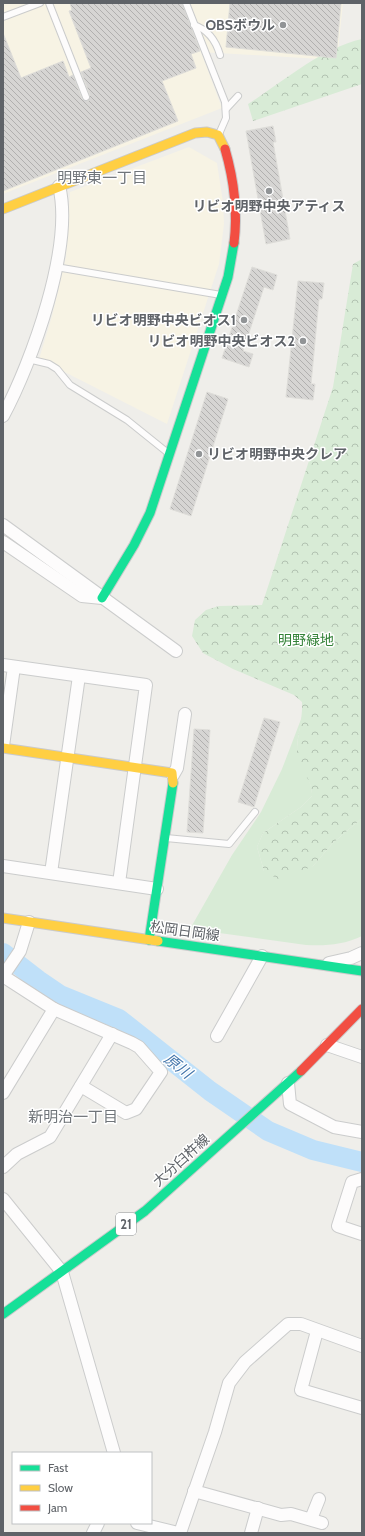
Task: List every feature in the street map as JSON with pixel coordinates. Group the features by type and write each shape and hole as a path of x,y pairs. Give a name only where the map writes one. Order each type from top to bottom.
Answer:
{"street":[{"path":"3,209 195,132 207,132 218,135 224,147 230,166 237,209 233,257 222,296 147,520 134,545 102,598"},
{"path":"3,416 28,359 47,304 56,267 62,223 62,195 60,186"},
{"path":"3,525 176,651"},
{"path":"3,542 82,596 102,598"},
{"path":"119,883 135,767 146,685 9,666 3,747 68,757 135,767 169,772 173,775"},
{"path":"51,873 79,676"},
{"path":"149,940 173,775 177,768 185,714"},
{"path":"3,866 157,889"},
{"name":"松岡日岡線","path":"3,918 362,971"},
{"path":"29,922 20,951 4,975 54,1008 138,1047 161,1072 136,1109 126,1113 81,1086"},
{"path":"310,963 333,963 362,953"},
{"path":"217,1036 262,956"},
{"path":"3,1093 54,1008"},
{"name":"大分臼杵線","path":"3,1314 145,1211 288,1083 362,1009"},
{"path":"3,1167 17,1154 50,1137 112,1034"},
{"path":"327,1045 362,1057"},
{"path":"288,1083 290,1104 334,1127 362,1132"},
{"path":"362,1179 352,1182 338,1226 362,1234"},
{"path":"3,1199 62,1272 114,1452"},
{"path":"141,1524 179,1533 215,1432 229,1383 245,1362 288,1324 301,1324 317,1331 361,1343"},
{"path":"317,1331 301,1390 362,1408"},
{"path":"194,1492 281,1515 291,1514 317,1521 319,1499"},
{"path":"251,1533 258,1508"},
{"path":"93,1533 98,1524"}],"lane":[{"path":"3,17 40,3"},
{"path":"49,3 86,97"},
{"path":"186,3 225,102 226,118 218,135"},
{"path":"194,25 208,33 213,38 220,56"},
{"path":"226,109 238,96"},
{"path":"56,267 222,296"},
{"path":"28,359 49,364 57,369 70,385 127,420 170,454"},
{"path":"165,837 229,844 255,812"}],"shaded area":[{"path":"3,3 343,3 337,60 201,52 222,108 3,194"},
{"path":"189,147 217,163 223,202 224,224 219,264 167,424 39,359 52,316 66,257 70,192"}],"green space":[{"path":"362,39 362,84 253,121 248,104 317,58 347,43"},
{"name":"明野緑地","path":"362,259 362,818 333,843 313,866 293,875 278,879 264,871 257,847 263,833 301,807 312,796 310,784 299,763 297,752 302,715 302,702 294,695 233,669 203,653 192,636 195,620 206,610 219,606 262,605 333,387 353,264"},
{"path":"303,714 297,751 311,785 312,796 301,807 263,833 257,847 264,871 313,866 333,843 362,818 362,936 334,944 306,945 190,929 232,855 261,812 282,769"}],"building":[{"path":"70,3 182,3 200,51 191,54 196,68 162,81 178,121 3,191 3,33 21,78 63,61 69,77 73,75 82,99 88,101 90,95 81,72 91,68 69,11 72,10"},
{"name":"OBSボウル","path":"230,3 341,3 336,58 226,47"},
{"name":"リビオ明野中央アティス","path":"273,126 276,142 273,142 290,239 266,244 246,131"},
{"name":"リビオ明野中央ビオス1","path":"252,267 277,275 273,290 264,287 243,351 253,354 249,367 222,358"},
{"name":"リビオ明野中央ビオス2","path":"298,281 324,283 322,299 319,299 311,384 315,384 313,400 286,397"},
{"name":"リビオ明野中央クレア","path":"207,392 228,399 191,516 170,509"},
{"path":"264,718 280,722 254,807 238,802"},
{"path":"194,729 210,730 203,833 187,832"}],"waterway":[{"name":"原川","path":"3,953 60,995 119,1019 210,1091 268,1131 313,1150 362,1162"}],"traffic: fast":[{"path":"102,598 134,545 150,513 228,277 234,243"},
{"path":"149,940 173,783"},
{"path":"158,941 362,971"},
{"path":"3,1314 145,1211 301,1071"}],"traffic: slow":[{"path":"3,209 195,133 207,132 218,135 225,149"},
{"path":"3,748 172,773 173,783"},
{"path":"3,918 158,941"}],"traffic: jam":[{"path":"225,149 231,172 234,196 236,219 234,243"},
{"path":"301,1071 362,1009"}],"place":[{"name":"OBSボウル","path":"283,25"},
{"name":"リビオ明野中央アティス","path":"269,191"},
{"name":"リビオ明野中央ビオス1","path":"244,320"},
{"name":"リビオ明野中央ビオス2","path":"303,341"},
{"name":"リビオ明野中央クレア","path":"199,454"}],"district":[{"name":"明野東一丁目","path":"102,178"},
{"name":"新明治一丁目","path":"73,1117"}]}
